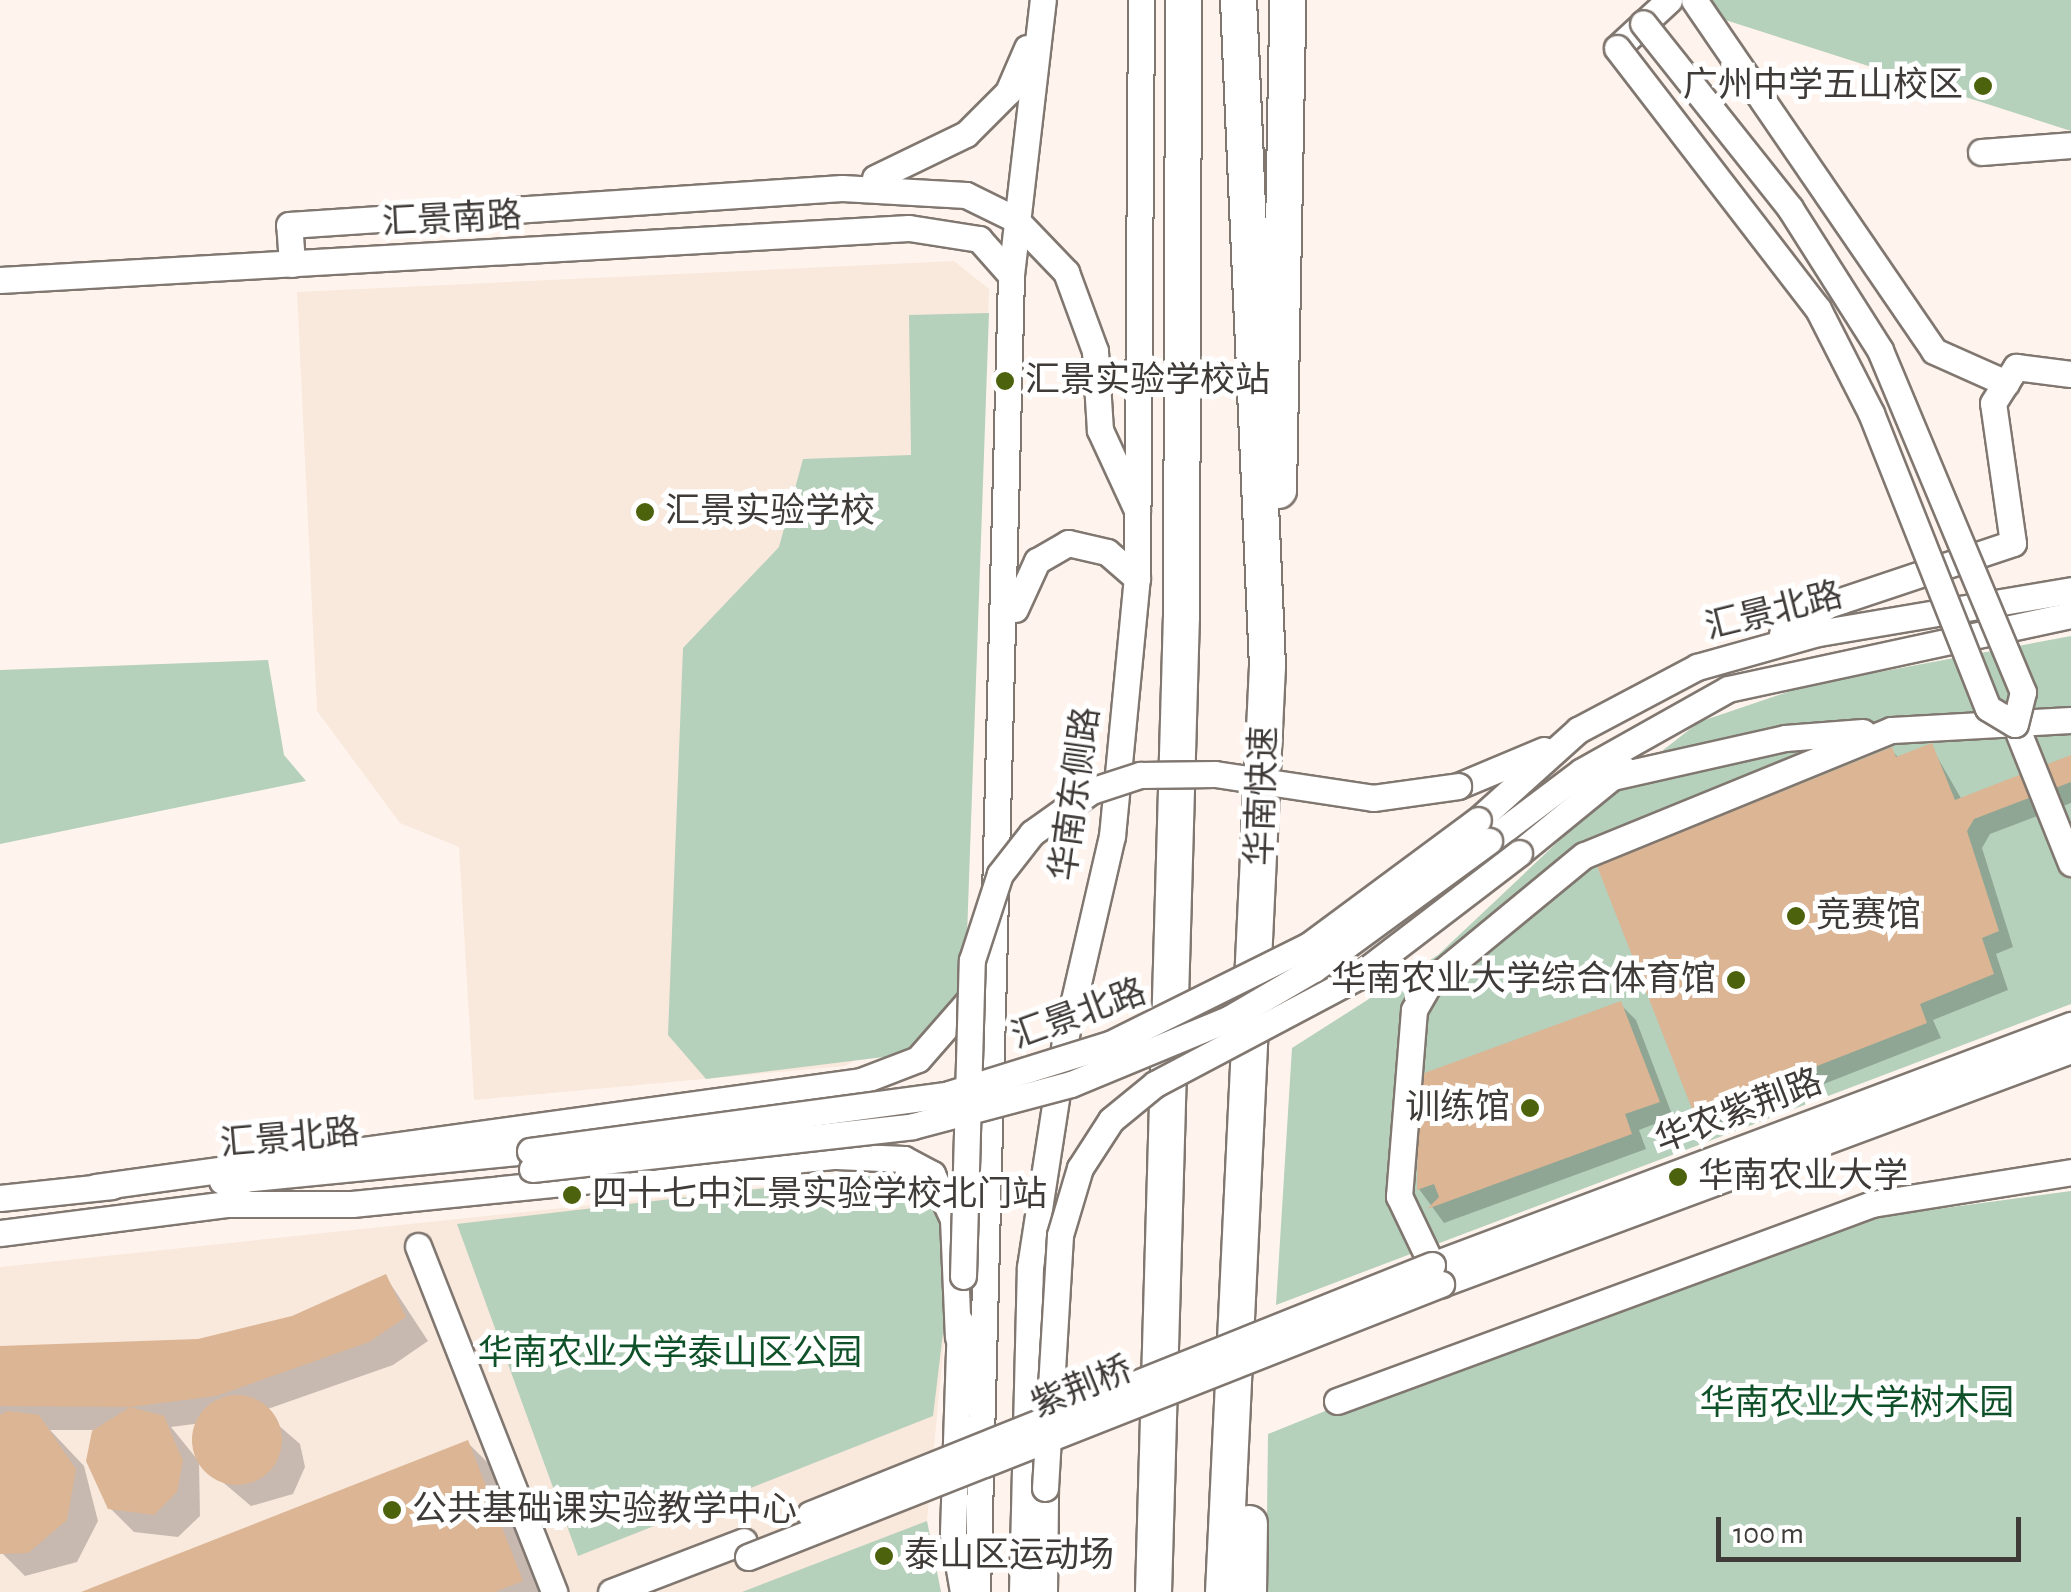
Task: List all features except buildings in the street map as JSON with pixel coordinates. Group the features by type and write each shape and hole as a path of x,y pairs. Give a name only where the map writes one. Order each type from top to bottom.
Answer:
{"highway":[{"path":"1153,1592 1180,618 1183,0"},
{"name":"华南快速","path":"1223,1592 1249,1139 1267,666 1238,0"},
{"path":"1267,666 1286,371 1287,0"},
{"path":"1248,1592 1249,1139"},
{"path":"1134,1592 1158,1311"}],"street":[{"path":"842,188 938,154 988,115 1020,69 1043,0"},
{"name":"华南东侧路","path":"978,1592 1008,631 1011,276 1043,0"},
{"name":"华南东侧路","path":"1022,1592 1030,1266 1066,1035 1112,836 1137,578 1141,0"},
{"path":"1668,0 1618,48 1818,309 1871,413 1988,708 2015,724"},
{"path":"1694,0 1934,351 2006,383"},
{"path":"1644,23 1790,208 1880,350 2023,692 2015,724 2071,863"},
{"path":"1981,152 2071,145"},
{"path":"842,188 937,187 1015,219 1066,272 1084,308 1100,430 1138,514"},
{"name":"汇景南路","path":"292,264 289,225 842,188"},
{"name":"汇景南路","path":"0,280 909,228 979,239 1011,276"},
{"path":"1766,645 1828,605 2013,543 1992,403 2016,368 2071,374"},
{"path":"1008,631 1027,576 1050,550 1088,545 1137,578"},
{"name":"汇景北路","path":"1484,830 1578,730 1697,667 1766,645 2071,590"},
{"name":"汇景北路","path":"0,1233 531,1160 949,1094 1110,1044 1309,944 1484,830 1691,708 1781,672 2071,615"},
{"path":"1044,1592 1045,1488 1060,1235 1080,1168 1111,1120 1155,1084 1358,977 1612,778 1691,708"},
{"path":"1612,778 1785,738 2071,720"},
{"path":"963,1592 952,1534 972,960 1000,874 1032,833 1091,791 1140,775 1215,774 1374,798 1458,786 1578,730"},
{"path":"1436,1275 1400,1196 1405,1047 1430,982 1605,840 1891,730"},
{"path":"96,1187 894,1074 968,1007 1001,896"},
{"name":"华农紫荆路","path":"1436,1275 2071,1025"},
{"name":"华农紫荆路","path":"1436,1275 2071,1050"},
{"path":"228,1204 352,1204 836,1156 904,1159 932,1174 953,1219 958,1337"},
{"name":"汇景北路","path":"0,1198 96,1187 531,1160"},
{"path":"1337,1402 1872,1204 2071,1172"},
{"path":"418,1246 554,1592"},
{"name":"紫荆桥","path":"746,1549 1436,1275"},
{"path":"611,1592 746,1549"},
{"path":"659,1592 746,1549"}],"shaded area":[{"name":"汇景实验学校","path":"954,261 989,289 965,992 845,1066 474,1100 459,847 400,823 317,711 297,292"},
{"path":"886,1174 952,1258 927,1521 941,1592 0,1592 0,1267"}],"green space":[{"name":"广州中学五山校区","path":"1712,0 2071,0 2071,131 1719,18"},
{"path":"989,313 965,992 925,1039 892,1056 706,1079 668,1035 683,648 779,547 803,459 911,455 909,315"},
{"name":"华南农业大学综合体育馆","path":"2071,636 2071,1004 1276,1305 1292,1048 1438,955 1616,787 1699,722 1805,686"},
{"path":"268,660 284,755 306,781 0,844 0,670"},
{"name":"华南农业大学泰山区公园","path":"886,1174 934,1207 952,1258 933,1416 578,1556 457,1224"},
{"name":"华南农业大学树木园","path":"2071,1191 2071,1592 1266,1592 1268,1434 1866,1193 1878,1217"},
{"name":"泰山区运动场","path":"927,1521 941,1592 742,1592"}],"place":[{"name":"广州中学五山校区","path":"1983,86"},
{"name":"汇景实验学校站","path":"1005,381"},
{"name":"汇景实验学校","path":"645,512"},
{"name":"竞赛馆","path":"1796,916"},
{"name":"华南农业大学综合体育馆","path":"1736,980"},
{"name":"训练馆","path":"1530,1108"},
{"name":"华南农业大学","path":"1678,1177"},
{"name":"四十七中汇景实验学校北门站","path":"572,1195"},
{"name":"公共基础课实验教学中心","path":"392,1510"},
{"name":"泰山区运动场","path":"884,1556"}]}
